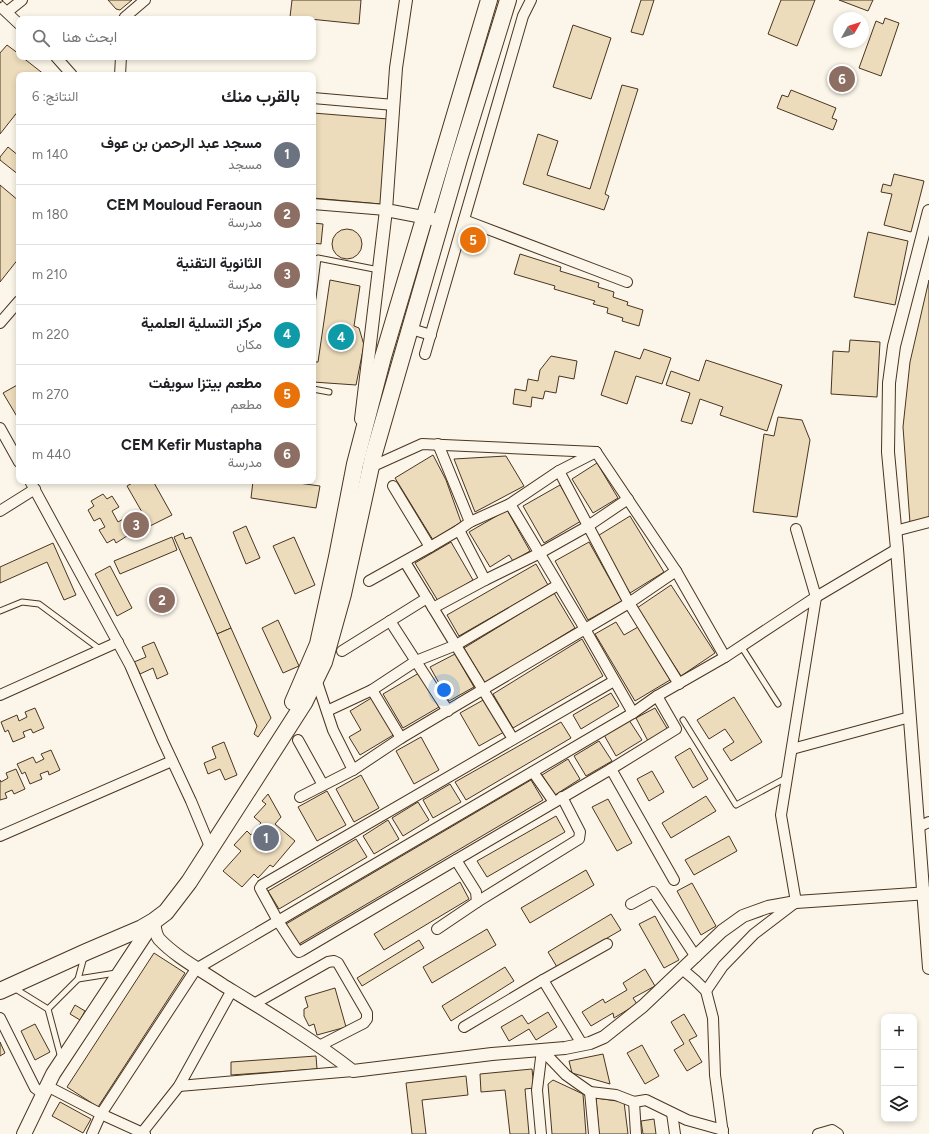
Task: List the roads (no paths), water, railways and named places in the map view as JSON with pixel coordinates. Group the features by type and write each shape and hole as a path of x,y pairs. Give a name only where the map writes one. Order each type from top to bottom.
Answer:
{"main road":[{"path":"4,986 142,928 166,912 189,882 227,807 280,727 299,690 318,644 337,558 355,464 383,357 489,0"},
{"path":"4,986 136,922 158,908 172,893 209,844 304,703 324,662 343,594 371,467 459,159 508,0"},
{"path":"24,1134 45,1090 62,1060 154,921"}],"street":[{"path":"16,21 3,9 22,0"},
{"path":"127,16 145,0"},
{"path":"406,0 396,68 386,210 355,464 371,467 422,444 596,452"},
{"path":"425,354 523,16 531,0"},
{"path":"59,60 69,72"},
{"path":"120,72 121,60"},
{"path":"316,98 394,105"},
{"path":"316,204 386,210 442,220"},
{"path":"929,212 894,346 889,383 888,452 910,717 924,824 929,968"},
{"path":"464,220 627,282"},
{"path":"0,323 16,304"},
{"path":"411,329 431,335"},
{"path":"0,428 16,457"},
{"path":"438,444 470,522"},
{"path":"369,581 405,562 470,522 510,504 559,472 596,452"},
{"path":"596,452 676,571 725,657"},
{"path":"559,472 629,603 679,684"},
{"path":"0,510 32,485 130,665 209,844"},
{"path":"393,486 430,547"},
{"path":"433,608 540,553 588,526 628,499"},
{"path":"510,504 634,713"},
{"path":"895,531 929,522"},
{"path":"796,529 816,597 782,815 796,902"},
{"path":"459,530 485,580"},
{"path":"92,1134 101,1114 196,969 634,713 658,696 725,657 816,597 897,549"},
{"path":"405,562 513,739"},
{"path":"300,797 353,770 401,738 629,603 676,571"},
{"path":"327,711 372,690 416,661 456,645 558,585"},
{"path":"342,651 427,598"},
{"path":"390,621 448,711"},
{"path":"0,695 118,642"},
{"path":"316,679 333,730 353,770"},
{"path":"614,680 262,885 260,888 261,890 278,921 297,950 299,952 301,951 611,769 676,729 658,696"},
{"path":"372,690 401,738"},
{"path":"792,749 910,717"},
{"path":"298,740 323,785"},
{"path":"0,836 172,761"},
{"path":"611,769 674,880"},
{"path":"437,929 476,902 579,839 580,832 558,800 533,772"},
{"path":"456,860 476,892 476,902"},
{"path":"631,904 653,892 696,957"},
{"path":"179,1086 353,1071 492,1054 542,1050 590,1043 604,1037 644,1006 722,931 743,916 768,907 796,902 926,893"},
{"path":"706,992 723,966 754,934 796,902"},
{"path":"154,921 157,937 196,969 232,990 319,1046 353,1071"},
{"path":"464,1027 607,944"},
{"path":"254,1004 334,960 338,963 367,1013 367,1019 364,1023 319,1046"},
{"path":"542,1050 566,1075 590,1092 616,1095 634,1102 646,1100 687,1120 723,1132 715,1075 713,1018 706,992 695,980 682,970"},
{"path":"543,980 582,1044"},
{"path":"0,1018 35,1088 45,1090 143,1133 179,1086 232,990"},
{"path":"541,1134 537,1090 542,1050"},
{"path":"590,1092 594,1134"},
{"path":"634,1102 636,1134"},
{"path":"672,1113 675,1134"},
{"path":"818,1134 832,1130 838,1134"}],"lane":[{"path":"316,274 318,258 379,270"},
{"path":"316,390 329,392"},
{"path":"0,611 22,602 39,604 101,650"},
{"path":"742,646 778,704"},
{"path":"683,720 736,805 788,777"},
{"path":"48,1009 78,979 86,952"},
{"path":"78,979 120,972"},
{"path":"4,986 48,1009 62,1060"}],"place":[{"name":"CEM Kefir Mustapha","path":"842,79"},
{"name":"مطعم بيتزا سويفت","path":"473,240"},
{"name":"مركز التسلية العلمية","path":"341,337"},
{"name":"الثانوية التقنية","path":"136,525"},
{"name":"CEM Mouloud Feraoun","path":"162,600"},
{"name":"مسجد عبد الرحمن بن عوف","path":"266,838"}]}
